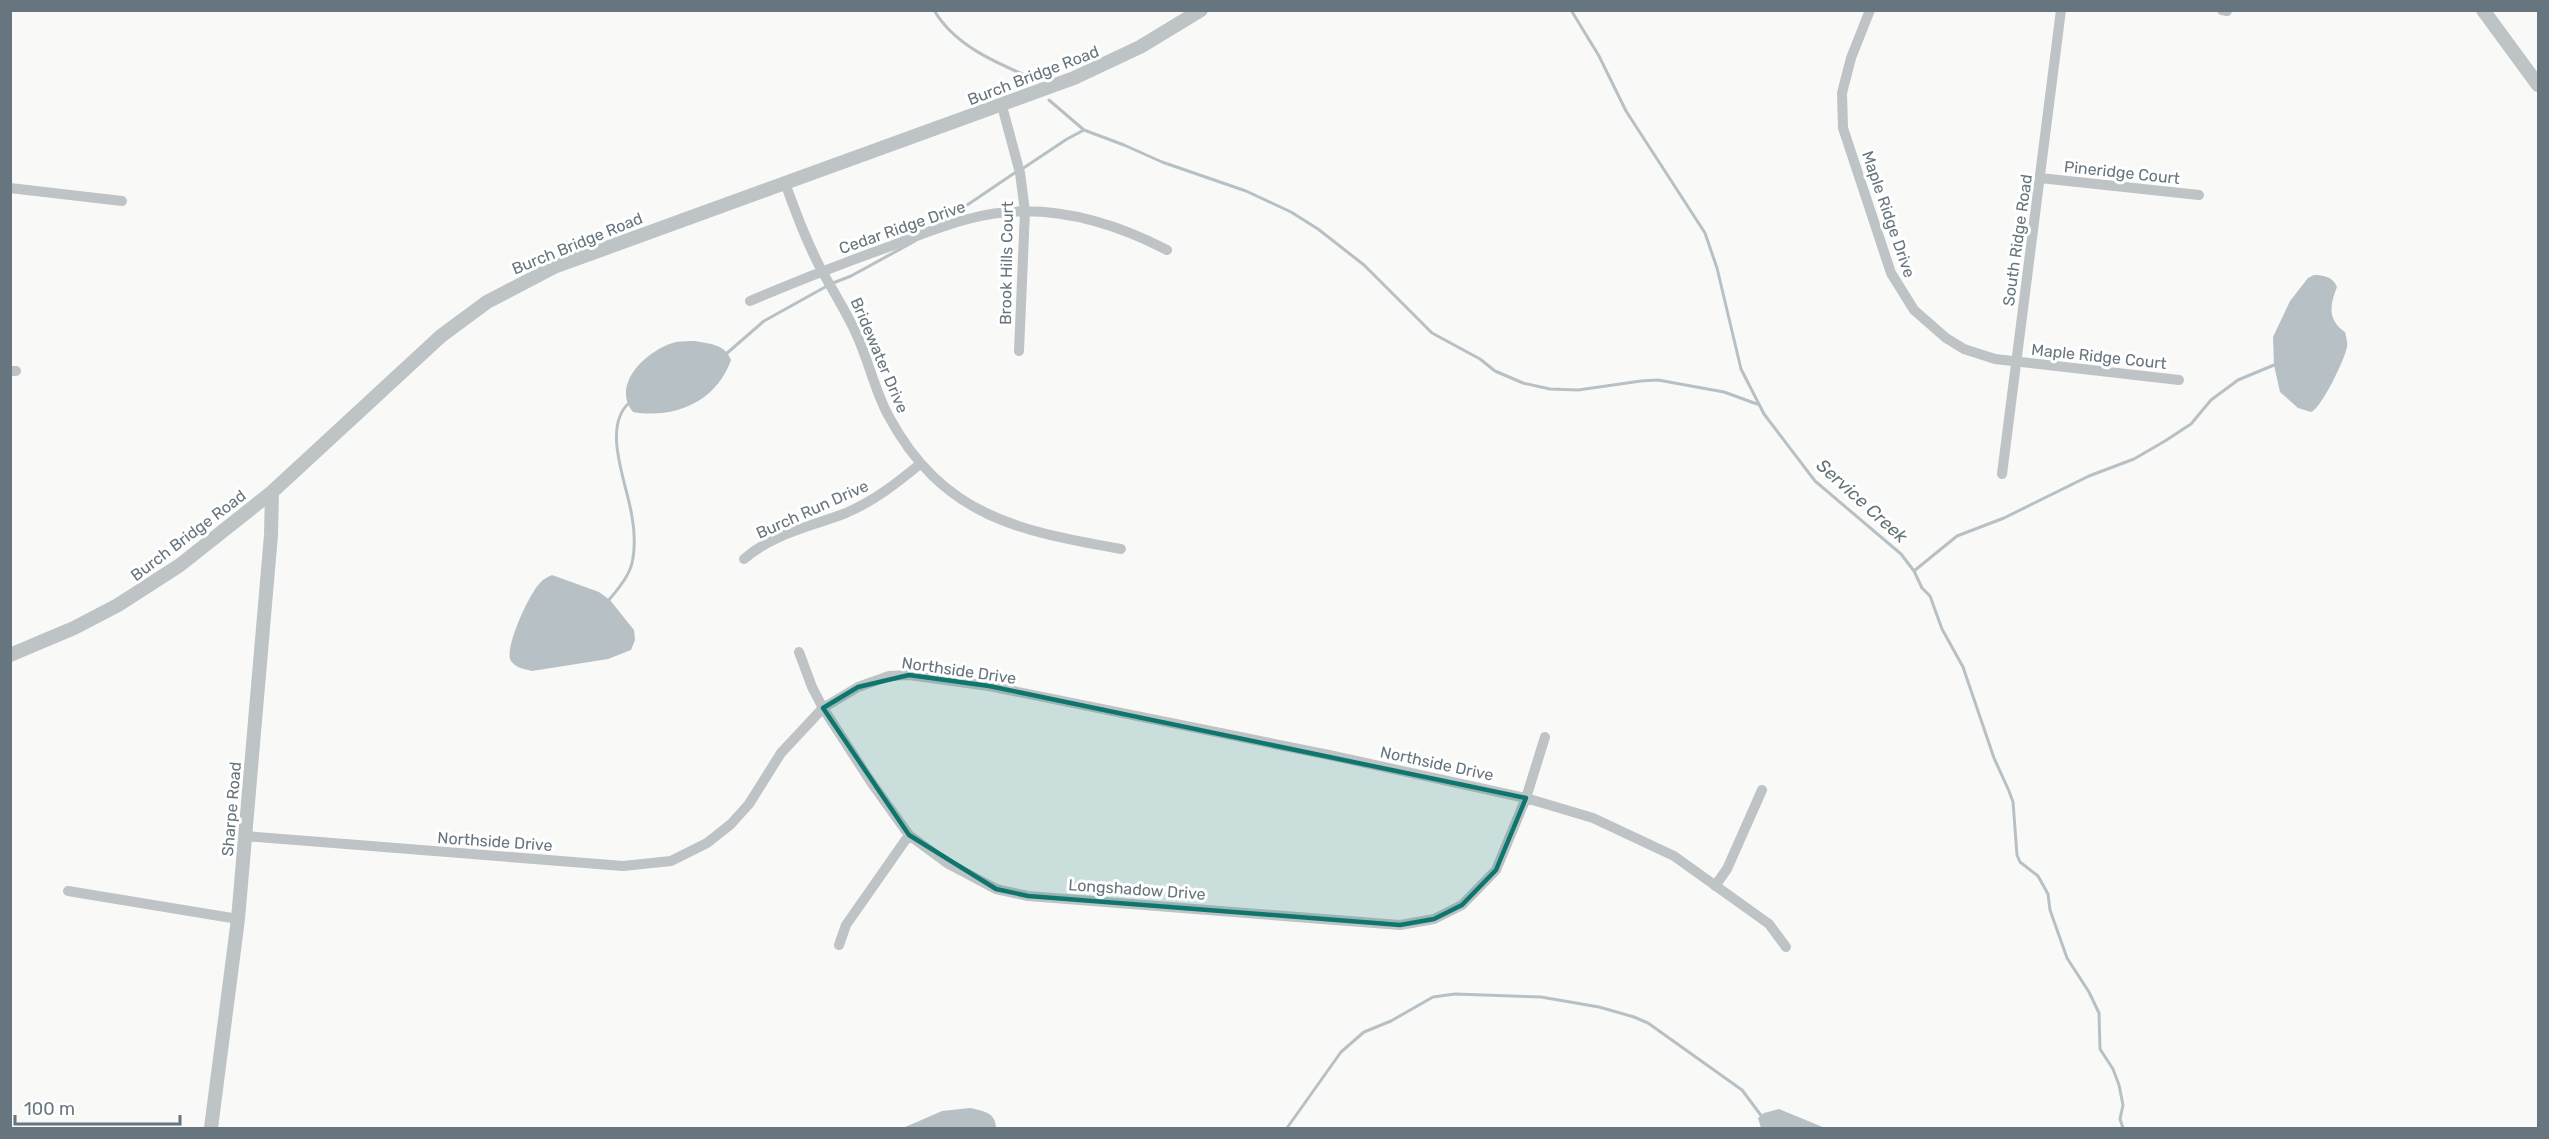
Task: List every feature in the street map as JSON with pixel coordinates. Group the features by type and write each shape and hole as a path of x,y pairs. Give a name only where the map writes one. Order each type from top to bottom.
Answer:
{"street":[{"name":"Burch Bridge Road","path":"10,655 74,628 139,592 218,537 272,492 441,336 487,303 554,267 1074,78 1117,59 1201,10"},
{"name":"Maple Ridge Drive","path":"1870,10 1851,58 1842,93 1844,128 1891,273 1914,310 1937,332 1974,353 2016,362"},
{"name":"South Ridge Road","path":"2002,474 2061,10"},
{"path":"2222,10 2227,11"},
{"path":"2483,10 2538,86"},
{"name":"Brook Hills Court","path":"1002,106 1020,173 1025,212 1019,351"},
{"name":"Pineridge Court","path":"2040,178 2199,195"},
{"name":"Bridewater Drive","path":"785,183 822,271 856,333 887,413 920,464 962,500 999,520 1052,537 1121,549"},
{"path":"10,188 122,201"},
{"name":"Cedar Ridge Drive","path":"750,302 822,271 970,218 1025,212 1068,214 1124,229 1167,250"},
{"name":"Maple Ridge Court","path":"2016,362 2179,380"},
{"name":"Burch Run Drive","path":"744,559 779,536 845,513 868,502 920,464"},
{"name":"Sharpe Road","path":"211,1128 238,919 271,535 272,492"},
{"name":"Longshadow Drive","path":"799,652 812,687 823,708 909,835 946,862 996,889 1028,896 1400,925 1434,919 1462,905 1496,870 1526,798 1545,737"},
{"name":"Northside Drive","path":"245,836 623,866 644,866 671,861 707,843 731,824 749,804 781,753 823,708 858,687 889,676 909,675 989,686 1526,798 1593,818 1674,856 1768,924 1786,947"},
{"path":"1714,886 1732,859 1762,790"},
{"path":"839,945 846,925 909,835"},
{"path":"68,891 238,919"}],"highlighted area":[{"path":"909,675 989,686 1526,798 1496,870 1462,905 1434,919 1400,925 1028,896 996,889 909,835 823,708 858,687"}],"shaded area":[{"path":"2314,275 2328,277 2337,287 2332,306 2333,317 2345,332 2347,345 2332,383 2321,402 2311,412 2298,408 2280,392 2274,365 2273,337 2290,301 2308,278"},
{"path":"695,341 721,348 731,360 715,387 704,397 679,410 664,413 633,412 627,401 626,390 635,369 654,352 665,346 676,342"},
{"path":"552,575 599,592 610,600 634,630 635,640 631,650 608,659 532,671 520,668 513,663 510,655 511,645 524,609 536,588"},
{"path":"970,1108 991,1116 996,1128 903,1128 942,1111"},
{"path":"1779,1109 1825,1128 1761,1128 1758,1118 1764,1113"}],"waterway":[{"path":"934,10 943,23 966,45 1039,81"},
{"name":"Service Creek","path":"1571,10 1599,56 1626,111 1705,233 1717,268 1741,369 1764,414 1815,481 1901,554 1914,571 1922,588 1930,596 1942,629 1963,667 1994,758 2013,802 2017,855 2020,862 2038,876 2048,894 2050,910 2067,958 2089,992 2099,1013 2100,1049 2113,1069 2119,1085 2123,1105 2120,1119 2123,1128"},
{"path":"1049,100 1084,130 1162,162 1246,191 1291,212 1318,229 1364,265 1432,333 1480,359 1495,371 1523,383 1550,389 1578,390 1658,380 1724,392 1757,404"},
{"path":"1022,169 1084,130"},
{"path":"942,222 1016,172"},
{"path":"833,283 851,276 915,241"},
{"path":"726,354 764,321 827,286"},
{"path":"1914,571 1957,536 2004,518 2089,476 2134,459 2191,424 2211,400 2238,380 2274,365"},
{"path":"607,602 628,574 634,552 633,522 618,458 617,442 617,427 621,414 629,403"},
{"path":"1287,1128 1341,1052 1364,1032 1391,1021 1433,997 1455,994 1541,997 1599,1007 1634,1017 1648,1023 1742,1090 1763,1118"}]}
